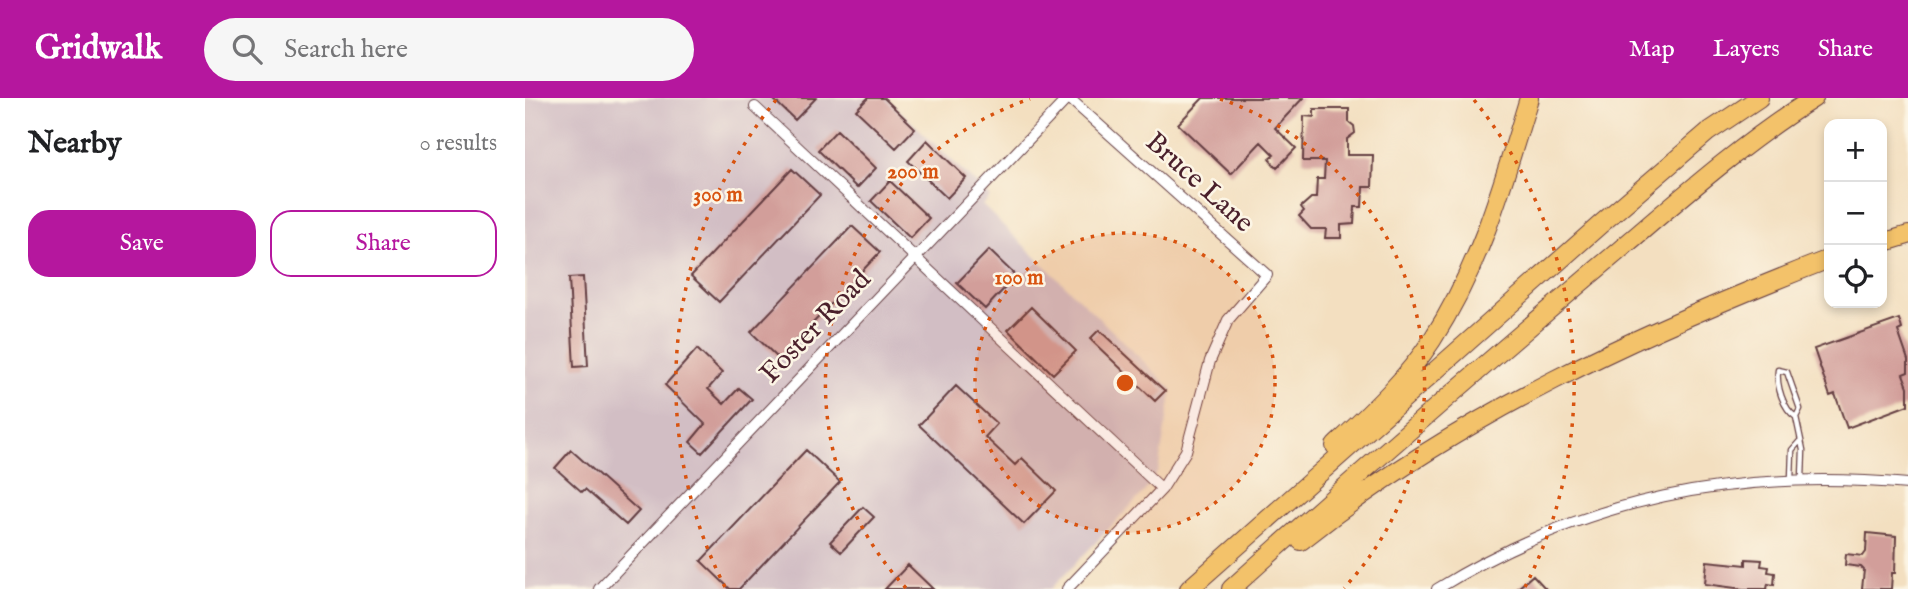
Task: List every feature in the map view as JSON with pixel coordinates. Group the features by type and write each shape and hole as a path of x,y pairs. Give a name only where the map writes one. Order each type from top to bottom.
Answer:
{"highway":[{"path":"1189,589 1391,392 1431,342 1460,292 1487,235 1529,98"},
{"path":"1189,589 1707,132 1759,98"},
{"path":"1231,589 1493,357 1712,172 1771,125 1814,98"},
{"path":"1887,242 1908,236"},
{"path":"1887,243 1908,242"},
{"path":"1241,589 1355,497 1466,428 1609,352 1824,261"}],"street":[{"name":"Foster Road","path":"599,589 1068,98"},
{"name":"Bruce Lane","path":"1068,98 1267,275 1228,320 1210,361 1186,451 1162,489"},
{"path":"755,107 1162,489 1067,589"},
{"path":"1437,589 1510,548 1611,509 1712,486 1796,478 1908,484"}],"lane":[{"path":"1796,417 1790,413 1776,381 1779,370 1787,372 1800,409 1796,417 1799,442 1803,450 1796,478"},
{"path":"1796,478 1792,450 1799,442"}],"shaded area":[{"path":"525,98 887,98 990,197 982,205 1172,389 1158,471 1145,491 1051,589 525,589"}],"building":[{"path":"772,98 816,98 795,120"},
{"path":"868,98 884,98 915,128 896,148 856,110"},
{"path":"1203,98 1303,98 1275,128 1296,148 1277,168 1269,159 1274,155 1261,142 1231,174 1178,124"},
{"path":"1314,109 1349,109 1349,122 1354,126 1355,133 1347,139 1347,155 1373,155 1372,187 1363,187 1362,207 1355,207 1354,224 1341,225 1341,238 1325,238 1326,229 1311,229 1299,216 1304,211 1301,207 1311,198 1316,198 1317,179 1324,179 1325,161 1303,161 1304,116 1314,117"},
{"path":"837,130 876,168 857,188 818,150"},
{"path":"927,140 966,178 947,198 908,161"},
{"path":"792,169 820,195 719,302 691,276"},
{"path":"890,181 929,218 910,238 871,201"},
{"path":"852,226 880,252 779,359 751,332"},
{"path":"989,250 1016,276 985,309 957,283"},
{"path":"583,277 588,366 574,367 569,278"},
{"path":"1031,307 1076,351 1053,374 1008,330"},
{"path":"1899,319 1902,329 1898,331 1908,360 1908,372 1903,374 1908,387 1908,405 1847,428 1835,394 1830,396 1814,349"},
{"path":"1099,330 1165,391 1155,401 1090,339"},
{"path":"697,349 722,373 708,389 724,404 739,388 752,399 702,453 690,442 705,424 665,385"},
{"path":"956,386 997,424 985,437 1015,465 1022,458 1056,491 1024,524 919,425"},
{"path":"571,450 639,511 626,525 585,489 582,492 555,468"},
{"path":"806,450 840,482 739,589 730,589 701,561"},
{"path":"863,507 874,517 841,552 830,542"},
{"path":"1867,533 1896,536 1895,573 1892,573 1891,589 1862,589 1864,570 1861,567 1845,565 1846,554 1863,556 1866,552"},
{"path":"1746,559 1762,560 1761,566 1769,567 1768,572 1775,573 1774,585 1768,584 1767,589 1743,589 1705,584 1707,561 1746,565"},
{"path":"908,565 933,589 885,589"},
{"path":"1533,575 1546,589 1517,589"}]}
